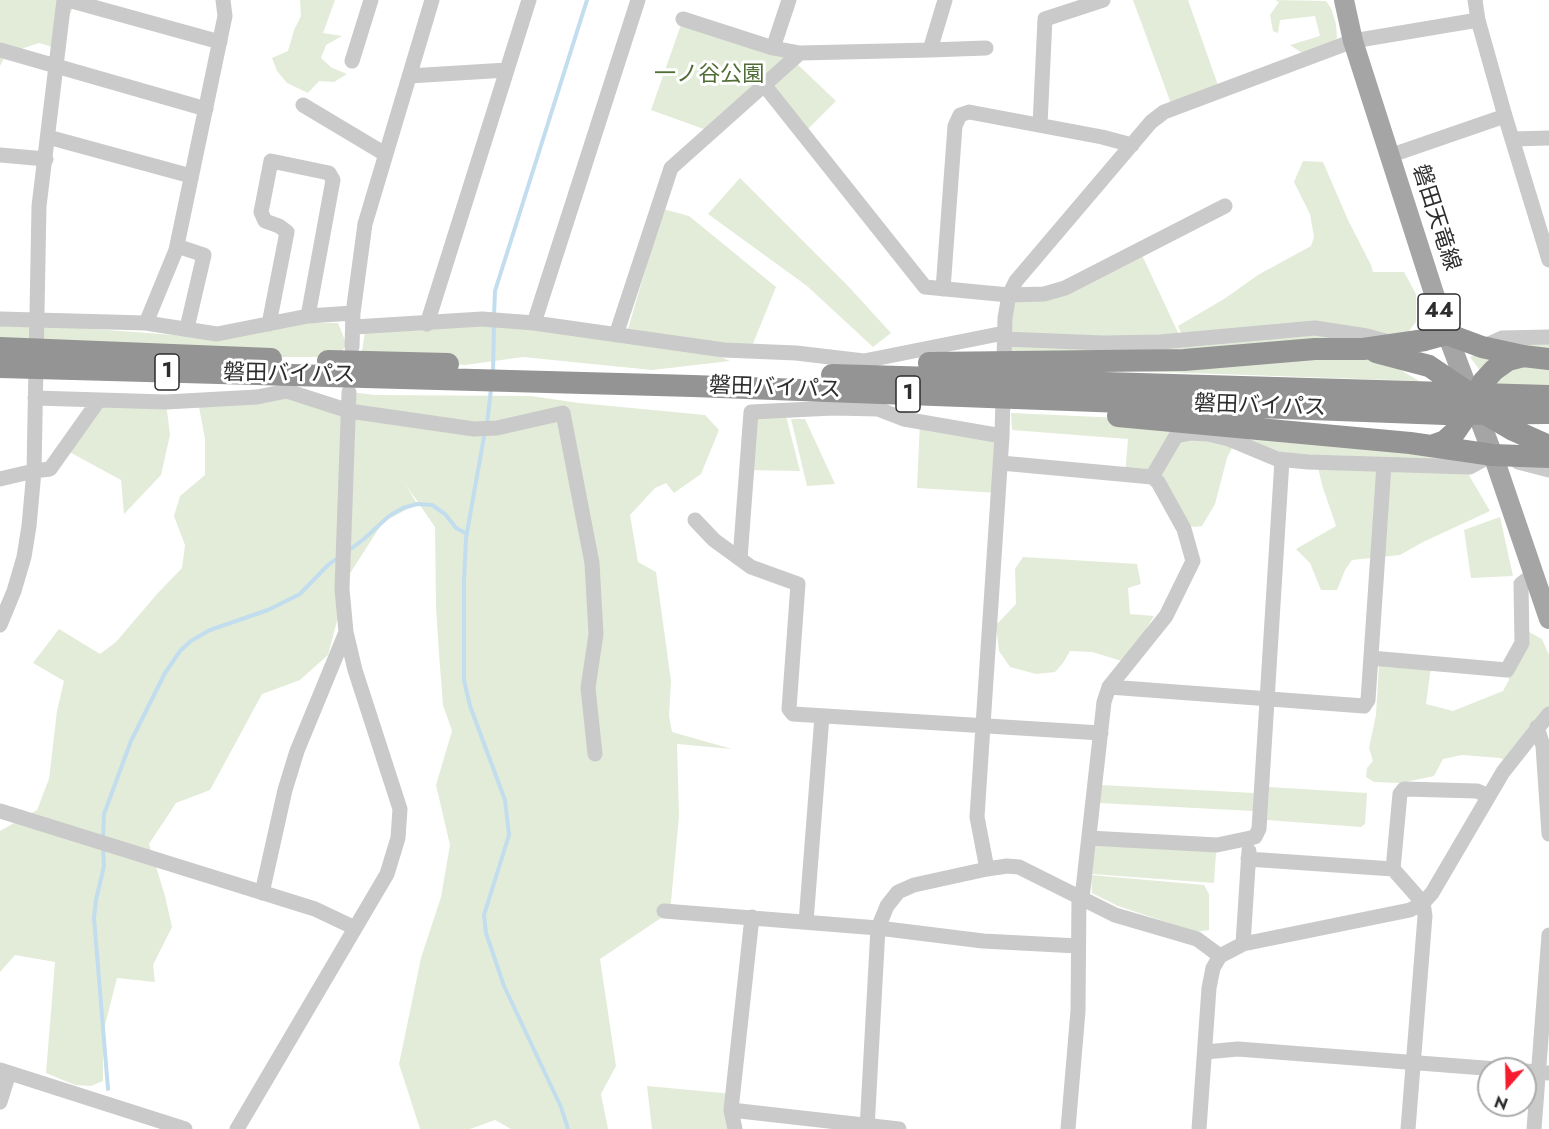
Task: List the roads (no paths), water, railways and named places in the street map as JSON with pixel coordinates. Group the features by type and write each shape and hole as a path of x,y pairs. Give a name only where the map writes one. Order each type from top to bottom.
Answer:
{"highway":[{"path":"830,383 924,363 1184,360 1315,349 1363,349 1447,334 1482,347 1549,359"},
{"name":"磐田バイパス","path":"0,348 333,368"},
{"path":"1363,349 1429,366 1471,397 1482,412 1501,424 1549,446"},
{"path":"1431,446 1445,441 1455,432 1464,419 1471,397 1494,370 1508,360 1523,356"},
{"name":"磐田バイパス","path":"0,366 373,369 1442,404 1518,404 1549,396"},
{"name":"1","path":"830,383 898,402 1133,417 1431,446 1492,455 1549,457"},
{"name":"磐田バイパス","path":"1518,404 1549,413"}],"main road":[{"name":"磐田天竜線","path":"1344,0 1353,41 1447,334 1549,619"}],"street":[{"path":"0,625 14,591 30,525 34,471 39,206 66,0 220,42"},
{"path":"146,322 177,246 225,16 223,0"},
{"path":"352,62 372,0"},
{"path":"352,347 353,320 365,224 432,0"},
{"path":"428,324 529,0"},
{"path":"534,323 638,0"},
{"path":"773,48 789,0"},
{"path":"930,50 945,0"},
{"path":"1040,125 1045,19 1103,0"},
{"path":"1475,0 1478,20 1505,116 1549,260"},
{"path":"683,19 773,48 800,53 986,48"},
{"path":"987,869 977,817 1002,436 1004,339 1009,295 1016,281 1151,122 1164,112 1353,41 1478,20"},
{"path":"0,50 56,68 206,109"},
{"path":"616,334 671,168 800,53"},
{"path":"409,76 507,70"},
{"path":"765,86 925,287 1009,295 1044,294 1065,288 1225,206"},
{"path":"303,105 385,154"},
{"path":"943,289 955,126 960,116 969,112 1102,137 1132,145"},
{"path":"1389,156 1505,116"},
{"path":"48,137 191,176"},
{"path":"1512,139 1549,138"},
{"path":"0,155 46,159"},
{"path":"269,324 287,232 265,221 261,212 271,161 329,173 333,180 308,316"},
{"path":"177,246 204,255 187,328"},
{"path":"0,319 37,324 146,322 217,334 308,316 428,324 482,319 534,323 724,350 796,353 864,361 1004,339 1103,343 1161,342 1316,328 1367,336 1397,344"},
{"path":"1482,347 1502,338 1549,336"},
{"path":"34,395 99,400 178,401 257,398 287,391 349,411 474,429 497,428 563,413 592,563 596,634 588,688 595,754"},
{"path":"237,1129 387,874 398,838 400,809 355,670 346,632 342,590 349,392"},
{"path":"0,479 34,471 50,470 99,400"},
{"path":"740,559 751,412 833,408 878,409 904,419 1002,436"},
{"path":"1152,477 1176,436 1191,433 1228,439 1282,460 1470,466 1492,455 1549,470"},
{"path":"1089,838 1217,845 1256,837 1259,829 1282,460"},
{"path":"1000,463 1152,477 1158,482 1184,529 1193,561 1166,616 1109,687 1104,702 1081,897 1078,1011 1068,1129"},
{"path":"1109,687 1364,706 1368,700 1384,465"},
{"path":"695,520 714,540 752,567 798,584 789,709 793,714 1101,733"},
{"path":"1371,658 1507,670 1522,643 1521,584 1534,574"},
{"path":"262,893 285,790 297,752 346,632"},
{"path":"1200,1129 1209,988 1213,968 1220,956 1243,944 1410,910 1423,903 1432,893 1503,772 1549,714"},
{"path":"806,922 822,716"},
{"path":"1537,727 1543,746 1549,834"},
{"path":"1393,868 1400,794 1404,789 1477,791 1489,796"},
{"path":"0,811 315,909 355,928"},
{"path":"1243,944 1250,838"},
{"path":"1248,859 1393,868 1423,903 1425,916 1408,1129"},
{"path":"867,1127 878,928 886,906 898,892 914,885 987,869 1019,867 1115,915 1197,939 1220,956"},
{"path":"664,911 878,928 982,941 1078,946"},
{"path":"735,1129 731,1110 753,917"},
{"path":"1537,1072 1549,935"},
{"path":"1205,1052 1238,1049 1477,1067"},
{"path":"0,1102 5,1072 184,1129"},
{"path":"731,1110 899,1129"}],"waterway":[{"path":"494,316 495,291 587,0"},
{"path":"493,373 494,324"},
{"path":"487,424 491,389"},
{"path":"485,431 466,538 464,680 470,706 505,800 509,835 484,915 486,933 504,986 561,1107 568,1129"},
{"path":"348,551 389,516 403,508 417,504 432,505 445,514 456,528 467,534"},
{"path":"103,840 104,814 131,741 165,673 180,651 191,641 210,630 268,610 300,594 339,557"},
{"path":"103,847 104,866 94,918 108,1089"}],"park label":[{"name":"一ノ谷公園","path":"709,76"}]}
